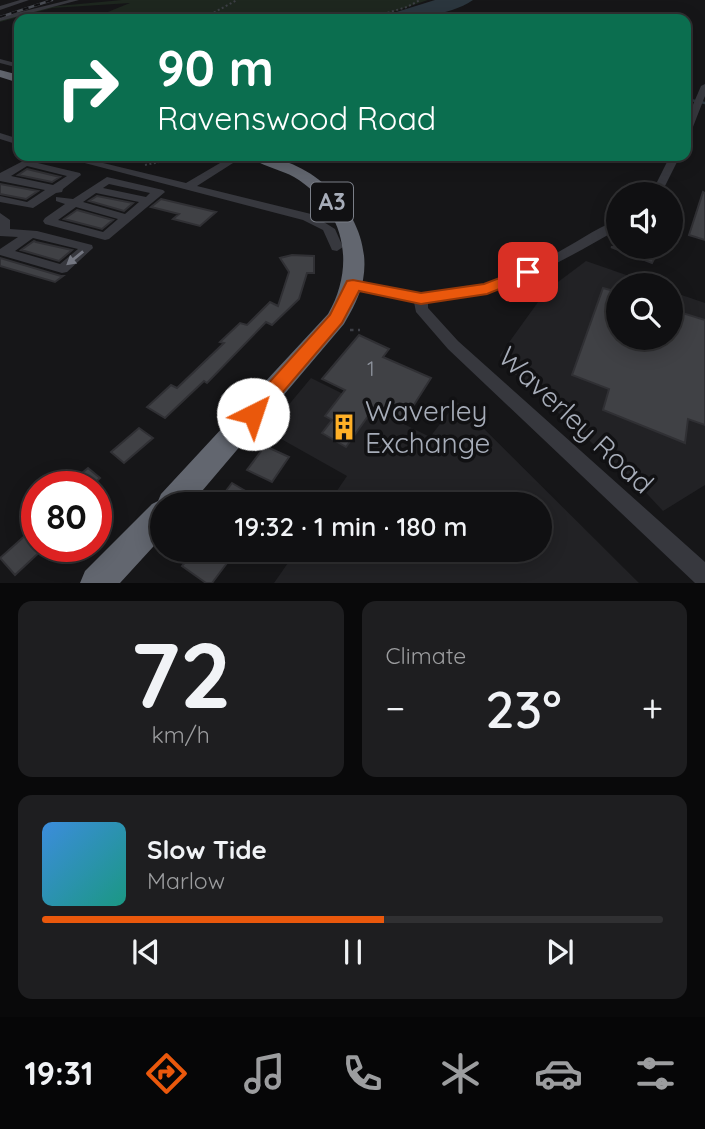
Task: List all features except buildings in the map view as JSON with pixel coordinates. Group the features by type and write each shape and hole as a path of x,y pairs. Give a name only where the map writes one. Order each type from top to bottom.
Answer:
{"highway":[{"name":"A3","path":"183,492 336,319 345,306 353,285 356,259 353,244 349,229 331,200 302,175 269,161"},
{"path":"97,583 150,528"}],"street":[{"path":"0,8 26,0"},
{"path":"20,14 76,0"},
{"path":"691,120 705,86"},
{"path":"84,161 307,217 330,229 336,238 337,247"},
{"path":"189,186 231,161"},
{"path":"662,182 673,161"},
{"path":"0,199 30,206 64,196 94,189 107,180 159,192 105,236 49,222 64,196 76,175 25,163 1,178"},
{"path":"1,178 127,218"},
{"path":"0,217 4,220 4,232 37,235 88,248 62,269 5,252 28,236"},
{"path":"353,285 421,298 464,294 510,281 606,230"},
{"name":"Waverley Road","path":"421,298 421,309 453,345 705,577"}],"path":[{"path":"212,14 237,0"},
{"path":"383,14 421,0"},
{"path":"139,166 164,161"},
{"path":"351,330 360,330"}],"shaded area":[{"path":"122,0 428,0 387,14 103,14 130,3 52,8 22,14 48,7"},
{"path":"435,0 473,0 439,13 390,14"},
{"path":"586,261 620,273 606,273 606,350 683,350 683,295 705,303 705,485 663,511 637,483 502,363 500,355 546,291"},
{"path":"311,378 430,437 457,402 547,492 336,492 347,476 267,431"},
{"path":"552,496 639,583 274,583 289,562 552,562"}],"waterway":[{"path":"691,100 705,103"}],"railway":[{"path":"0,17 52,0"}],"place":[{"name":"Waverley Exchange","path":"344,427"}],"route":[{"path":"253,414 336,319 345,306 353,285 421,298 487,289 528,272"}]}
